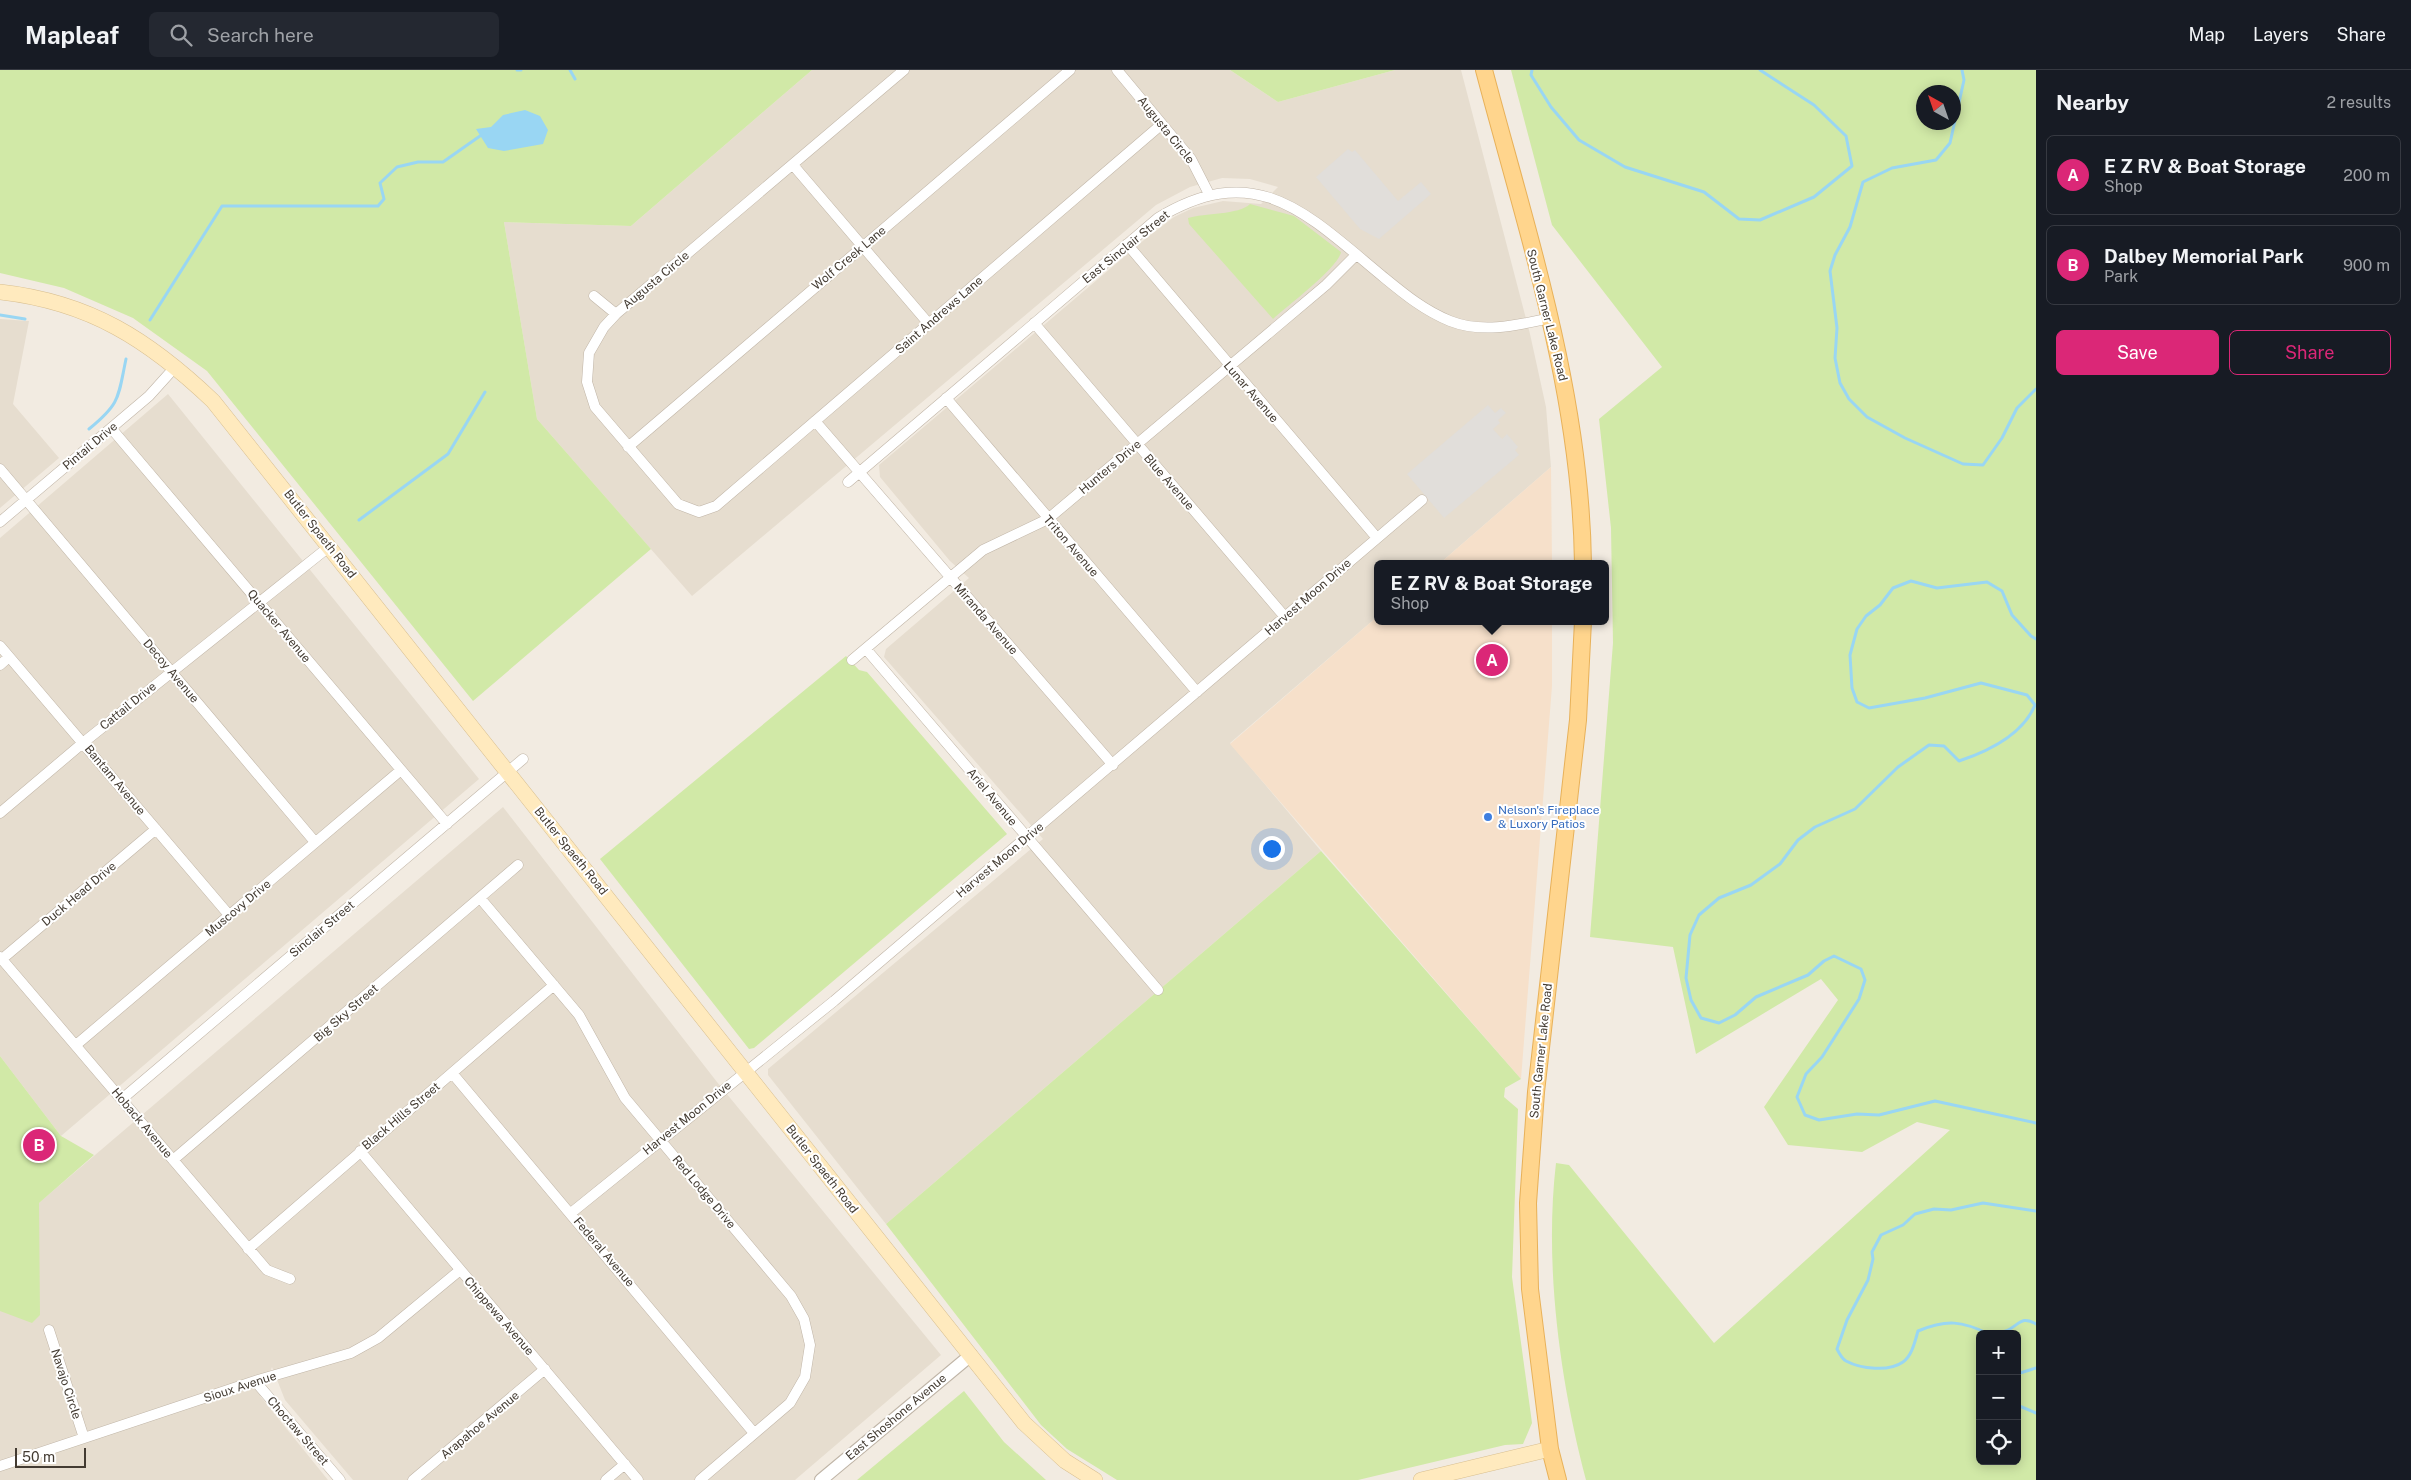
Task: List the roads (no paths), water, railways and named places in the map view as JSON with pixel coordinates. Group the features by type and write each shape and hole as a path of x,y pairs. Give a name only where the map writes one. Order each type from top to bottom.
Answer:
{"main road":[{"name":"South Garner Lake Road","path":"1484,70 1551,318 1570,416 1582,527 1583,560"},
{"name":"Butler Spaeth Road","path":"0,292 56,303 105,320 142,341 176,366 213,401 330,546 1024,1423 1065,1461 1095,1480"},
{"name":"South Garner Lake Road","path":"1558,1480 1550,1450 1530,1290 1528,1203 1536,1092 1576,740 1583,625"},
{"path":"1420,1480 1550,1450"}],"street":[{"name":"Augusta Circle","path":"716,506 699,512 678,504 595,407 587,382 589,353 604,327 616,314 904,70"},
{"name":"Wolf Creek Lane","path":"628,446 1070,70"},
{"name":"Augusta Circle","path":"1117,70 1191,159 1209,194"},
{"name":"Saint Andrews Lane","path":"716,506 1162,124"},
{"path":"793,165 929,324"},
{"name":"East Sinclair Street","path":"848,482 1127,244 1166,213 1182,204 1209,194 1236,191 1269,196 1298,210 1415,304 1451,321 1475,326 1501,328 1551,318"},
{"name":"Lunar Avenue","path":"1127,244 1377,538"},
{"name":"Hunters Drive","path":"852,660 983,550 1048,519 1326,285 1356,255"},
{"path":"594,296 616,314"},
{"name":"Blue Avenue","path":"1034,323 1285,617"},
{"name":"Pintail Drive","path":"0,522 149,396 176,366"},
{"name":"Triton Avenue","path":"946,398 1197,692"},
{"name":"Miranda Avenue","path":"816,421 1112,765"},
{"name":"Quacker Avenue","path":"111,428 447,824"},
{"name":"Decoy Avenue","path":"0,469 315,842"},
{"name":"Harvest Moon Drive","path":"571,1213 834,1000 1422,500"},
{"name":"Cattail Drive","path":"0,814 84,742 330,546"},
{"name":"Bantam Avenue","path":"0,646 230,915"},
{"name":"Ariel Avenue","path":"866,649 1158,990"},
{"path":"0,665 9,657"},
{"name":"Sinclair Street","path":"122,1099 523,759"},
{"name":"Muscovy Drive","path":"76,1046 401,770"},
{"name":"Duck Head Drive","path":"1,958 156,829"},
{"name":"Big Sky Street","path":"173,1160 518,865"},
{"name":"Red Lodge Drive","path":"480,898 579,1015 625,1098 791,1296 804,1319 810,1345 805,1377 790,1403 700,1480"},
{"name":"Hoback Avenue","path":"1,958 248,1249 267,1270 290,1280"},
{"name":"Black Hills Street","path":"248,1249 554,985"},
{"name":"Federal Avenue","path":"452,1072 754,1433"},
{"name":"Chippewa Avenue","path":"360,1151 638,1480"},
{"name":"Sioux Avenue","path":"0,1466 255,1381 351,1352 378,1338 459,1270"},
{"name":"Navajo Circle","path":"49,1330 84,1438"},
{"name":"East Shoshone Avenue","path":"821,1480 971,1355"},
{"name":"Arapahoe Avenue","path":"413,1480 546,1369"},
{"name":"Choctaw Street","path":"255,1381 340,1480"},
{"path":"606,1480 625,1464"}],"water":[{"path":"525,110 540,116 548,130 543,144 504,151 488,148 476,129 491,127 503,115"}],"waterway":[{"path":"570,70 575,79"},
{"path":"1532,70 1531,75 1551,107 1579,140 1625,167 1704,192 1739,219 1760,220 1814,197 1852,166 1846,136 1814,105 1760,70"},
{"path":"1962,70 1964,80 1950,143 1936,160 1892,168 1863,182 1850,227 1835,255 1830,271 1837,328 1835,358 1840,383 1849,399 1867,417 1905,438 1963,464 1983,465 2002,438 2017,408 2036,389"},
{"path":"150,320 222,206 378,206 384,199 380,183 397,167 418,162 443,162 480,136"},
{"path":"0,315 25,319"},
{"path":"89,429 113,405 119,391 126,359"},
{"path":"359,520 448,454 485,392"},
{"path":"2036,639 2012,615 2002,591 1987,582 1937,588 1911,581 1893,588 1880,605 1866,616 1857,629 1850,655 1852,688 1857,702 1869,708 1925,698 1981,683 2027,695 2035,705 2030,715 2014,733 2004,740 1993,747 1959,761 1944,746 1929,745 1898,767 1855,809 1815,827 1798,840 1780,864 1751,885 1719,898 1699,915 1690,935 1686,978 1691,1000 1701,1018 1719,1023 1735,1015 1756,997 1808,975 1824,961 1834,956 1861,969 1865,980 1859,999 1822,1057 1806,1074 1797,1097 1805,1115 1819,1120 1857,1114 1879,1115 1935,1101 2036,1123"},
{"path":"1980,1330 1971,1326 1954,1323 1928,1327 1918,1331 1913,1348 1903,1362 1883,1368 1852,1364 1843,1359 1837,1349 1847,1320 1868,1280 1873,1259 1872,1252 1881,1235 1903,1225 1915,1214 1934,1209 1951,1210 1983,1203 2036,1211"},
{"path":"2008,1330 2025,1320 2036,1324"},
{"path":"2021,1373 2036,1368"},
{"path":"2021,1407 2036,1413"}],"place":[{"name":"E Z RV & Boat Storage","path":"1492,660"},
{"name":"Nelson's Fireplace & Luxory Patios","path":"1488,817"},
{"name":"Dalbey Memorial Park","path":"39,1145"}]}
